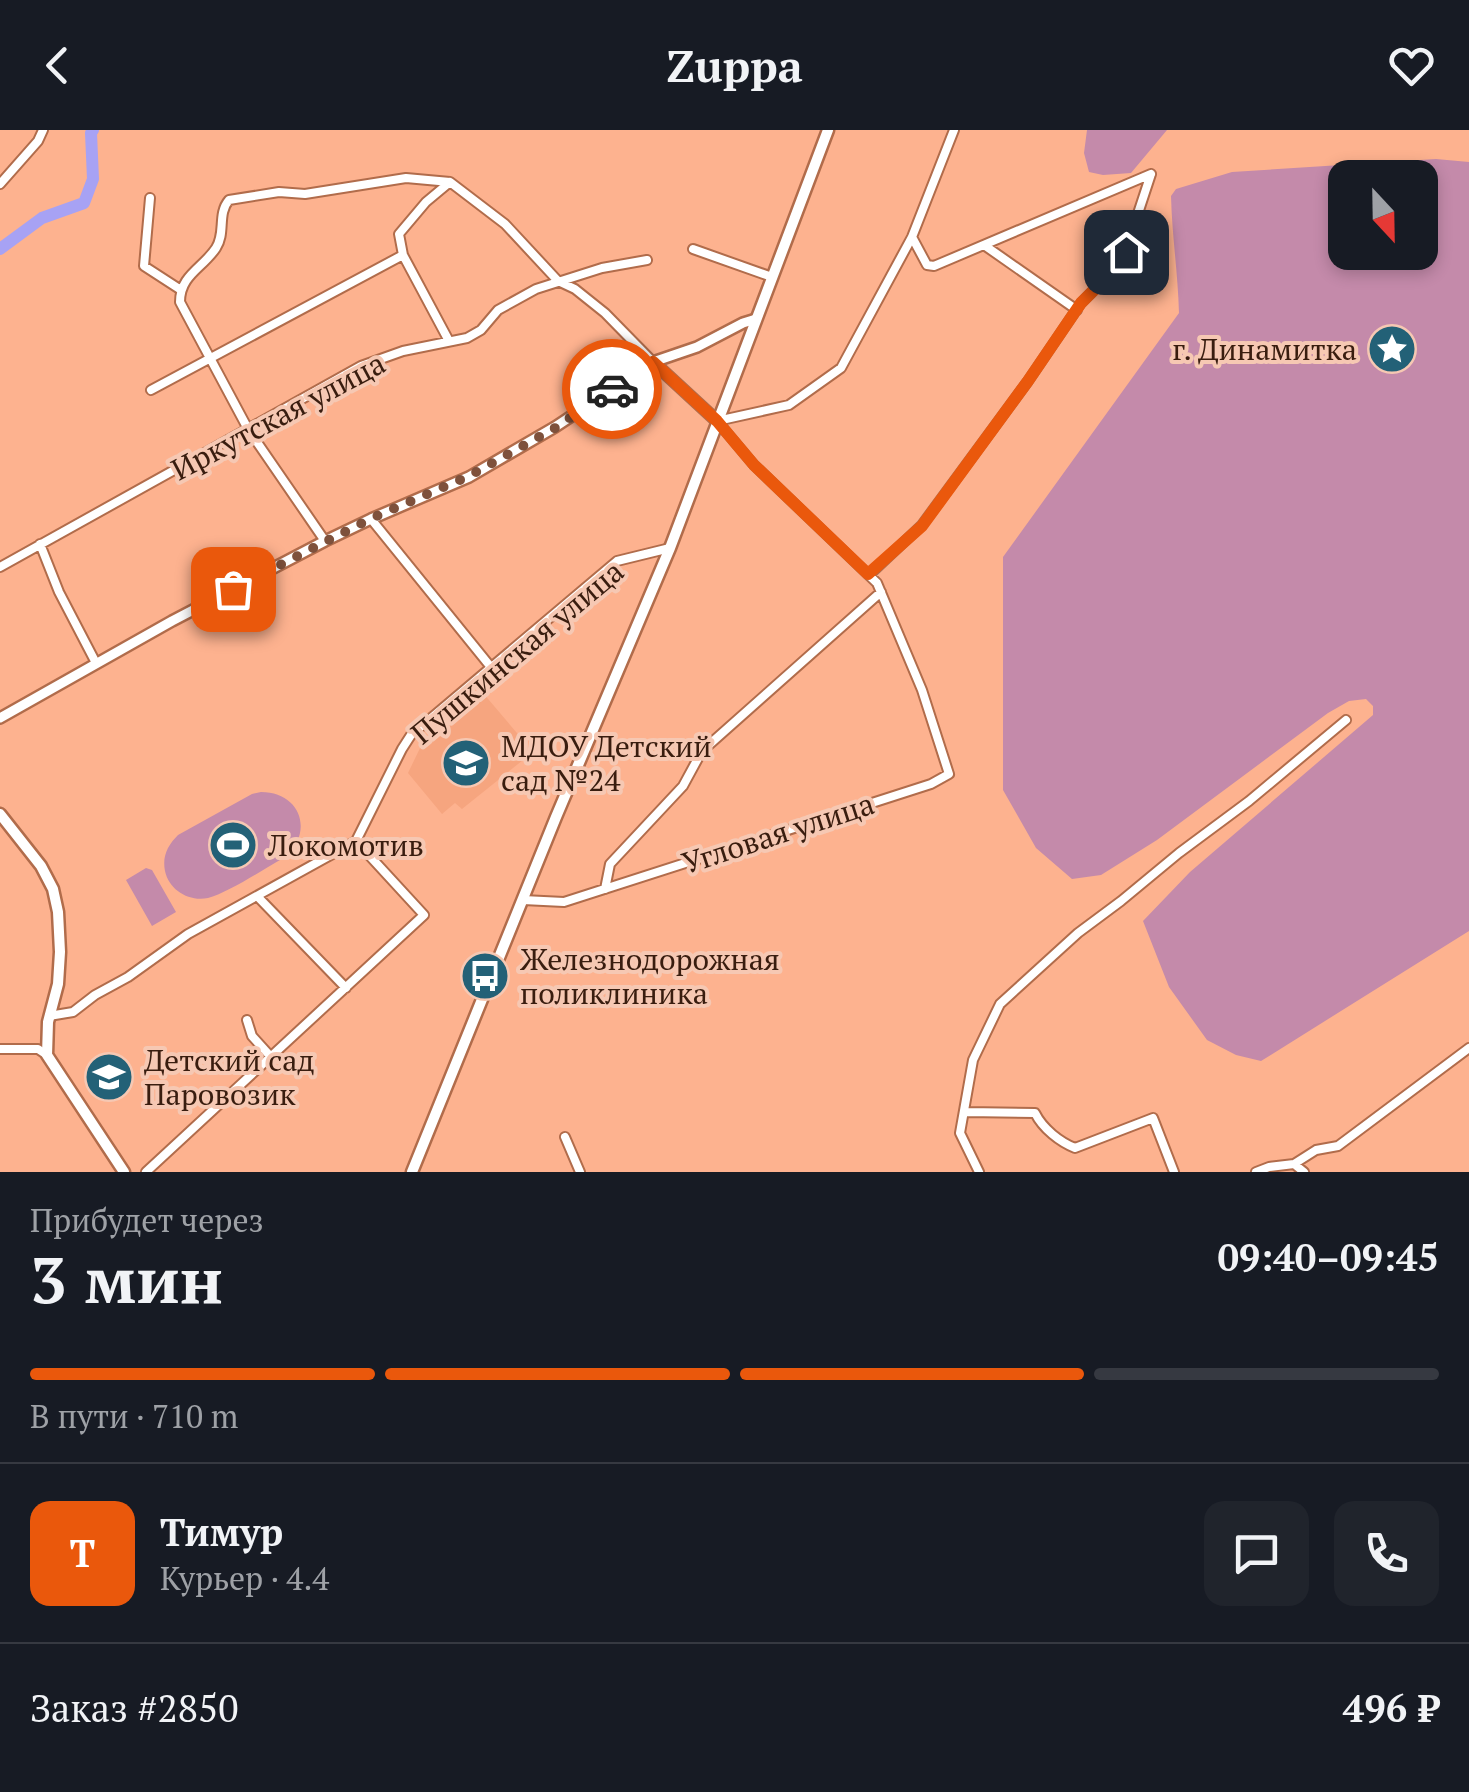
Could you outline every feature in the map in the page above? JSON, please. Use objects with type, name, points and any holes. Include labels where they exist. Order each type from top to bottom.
[{"type":"main road","name":"Пушкинская улица","points":[[412,1172],[670,548],[828,130]]},
{"type":"main road","points":[[0,814],[41,866],[53,888],[58,912],[58,984],[49,1016],[47,1055],[124,1172]]},
{"type":"street","points":[[0,184],[43,130]]},
{"type":"street","points":[[717,421],[790,405],[842,368],[912,236],[954,130]]},
{"type":"street","points":[[868,574],[922,526],[1081,303],[1122,262],[1151,174],[930,267],[912,236]]},
{"type":"street","points":[[325,541],[248,429],[182,307],[180,290],[218,246],[222,210],[236,197],[278,192],[305,194],[406,178],[450,182],[505,224],[558,281],[605,313],[717,421],[754,465],[877,583],[881,592]]},
{"type":"street","points":[[449,341],[403,254],[399,234],[426,202],[450,182]]},
{"type":"street","points":[[150,198],[144,266],[180,290]]},
{"type":"street","points":[[984,245],[1077,310]]},
{"type":"street","points":[[692,249],[772,277]]},
{"type":"street","points":[[151,390],[403,254]]},
{"type":"street","name":"Иркутская улица","points":[[0,567],[361,366],[467,338],[481,330],[498,310],[558,281],[647,260]]},
{"type":"street","points":[[0,718],[325,541],[469,476],[555,428],[653,362],[697,347],[756,319]]},
{"type":"street","points":[[370,519],[490,666]]},
{"type":"street","points":[[40,544],[59,592],[96,663]]},
{"type":"street","name":"Пушкинская улица","points":[[356,842],[411,735],[617,561],[670,548]]},
{"type":"street","name":"Угловая улица","points":[[522,900],[564,902],[605,889],[931,784],[949,774],[922,690],[881,592],[702,752],[683,786],[610,864],[605,889]]},
{"type":"street","points":[[979,1172],[960,1134],[973,1060],[1000,1004],[1078,932],[1249,801],[1346,720]]},
{"type":"street","points":[[49,1016],[73,1012],[188,934],[356,842],[424,915],[146,1172]]},
{"type":"street","points":[[256,896],[346,988]]},
{"type":"street","points":[[247,1020],[252,1036],[270,1058]]},
{"type":"street","points":[[1256,1172],[1294,1164],[1316,1150],[1338,1146],[1469,1048]]},
{"type":"street","points":[[0,1049],[38,1049],[47,1055]]},
{"type":"street","points":[[966,1112],[1035,1113],[1049,1131],[1075,1148],[1153,1118],[1174,1172]]},
{"type":"street","points":[[564,1136],[580,1172]]},
{"type":"street","points":[[1294,1164],[1304,1172]]},
{"type":"shaded area","points":[[1087,130],[1167,130],[1131,173],[1103,175],[1089,172],[1084,153]]},
{"type":"shaded area","points":[[1436,159],[1469,162],[1469,931],[1261,1061],[1236,1055],[1207,1040],[1169,987],[1143,921],[1190,872],[1373,715],[1373,706],[1366,699],[1349,701],[1328,713],[1157,840],[1101,875],[1072,879],[1036,848],[1003,790],[1003,557],[1179,313],[1171,196],[1176,189],[1232,172],[1328,166],[1328,270],[1438,270],[1438,160],[1420,160]]},
{"type":"shaded area","name":"МДОУ Детский сад №24","points":[[483,693],[533,752],[462,809],[455,803],[442,814],[408,773],[422,744]]},
{"type":"shaded area","name":"Локомотив","points":[[261,792],[285,798],[298,814],[300,835],[287,856],[208,898],[194,898],[175,889],[164,866],[174,839]]},
{"type":"shaded area","points":[[146,868],[152,870],[176,912],[152,926],[126,880]]},
{"type":"waterway","points":[[0,249],[42,218],[84,203],[93,179],[93,130]]},
{"type":"way so far","points":[[233,589],[370,519],[469,476],[555,428],[612,389]]},
{"type":"place","name":"г. Динамитка","points":[[1392,349]]},
{"type":"place","name":"МДОУ Детский сад №24","points":[[466,763]]},
{"type":"place","name":"Локомотив","points":[[233,845]]},
{"type":"place","name":"Железнодорожная поликлиника","points":[[485,976]]},
{"type":"place","name":"Детский сад Паровозик","points":[[109,1077]]},
{"type":"route","points":[[612,389],[653,362],[868,574],[922,526],[1081,303],[1122,262],[1126,252]]}]
